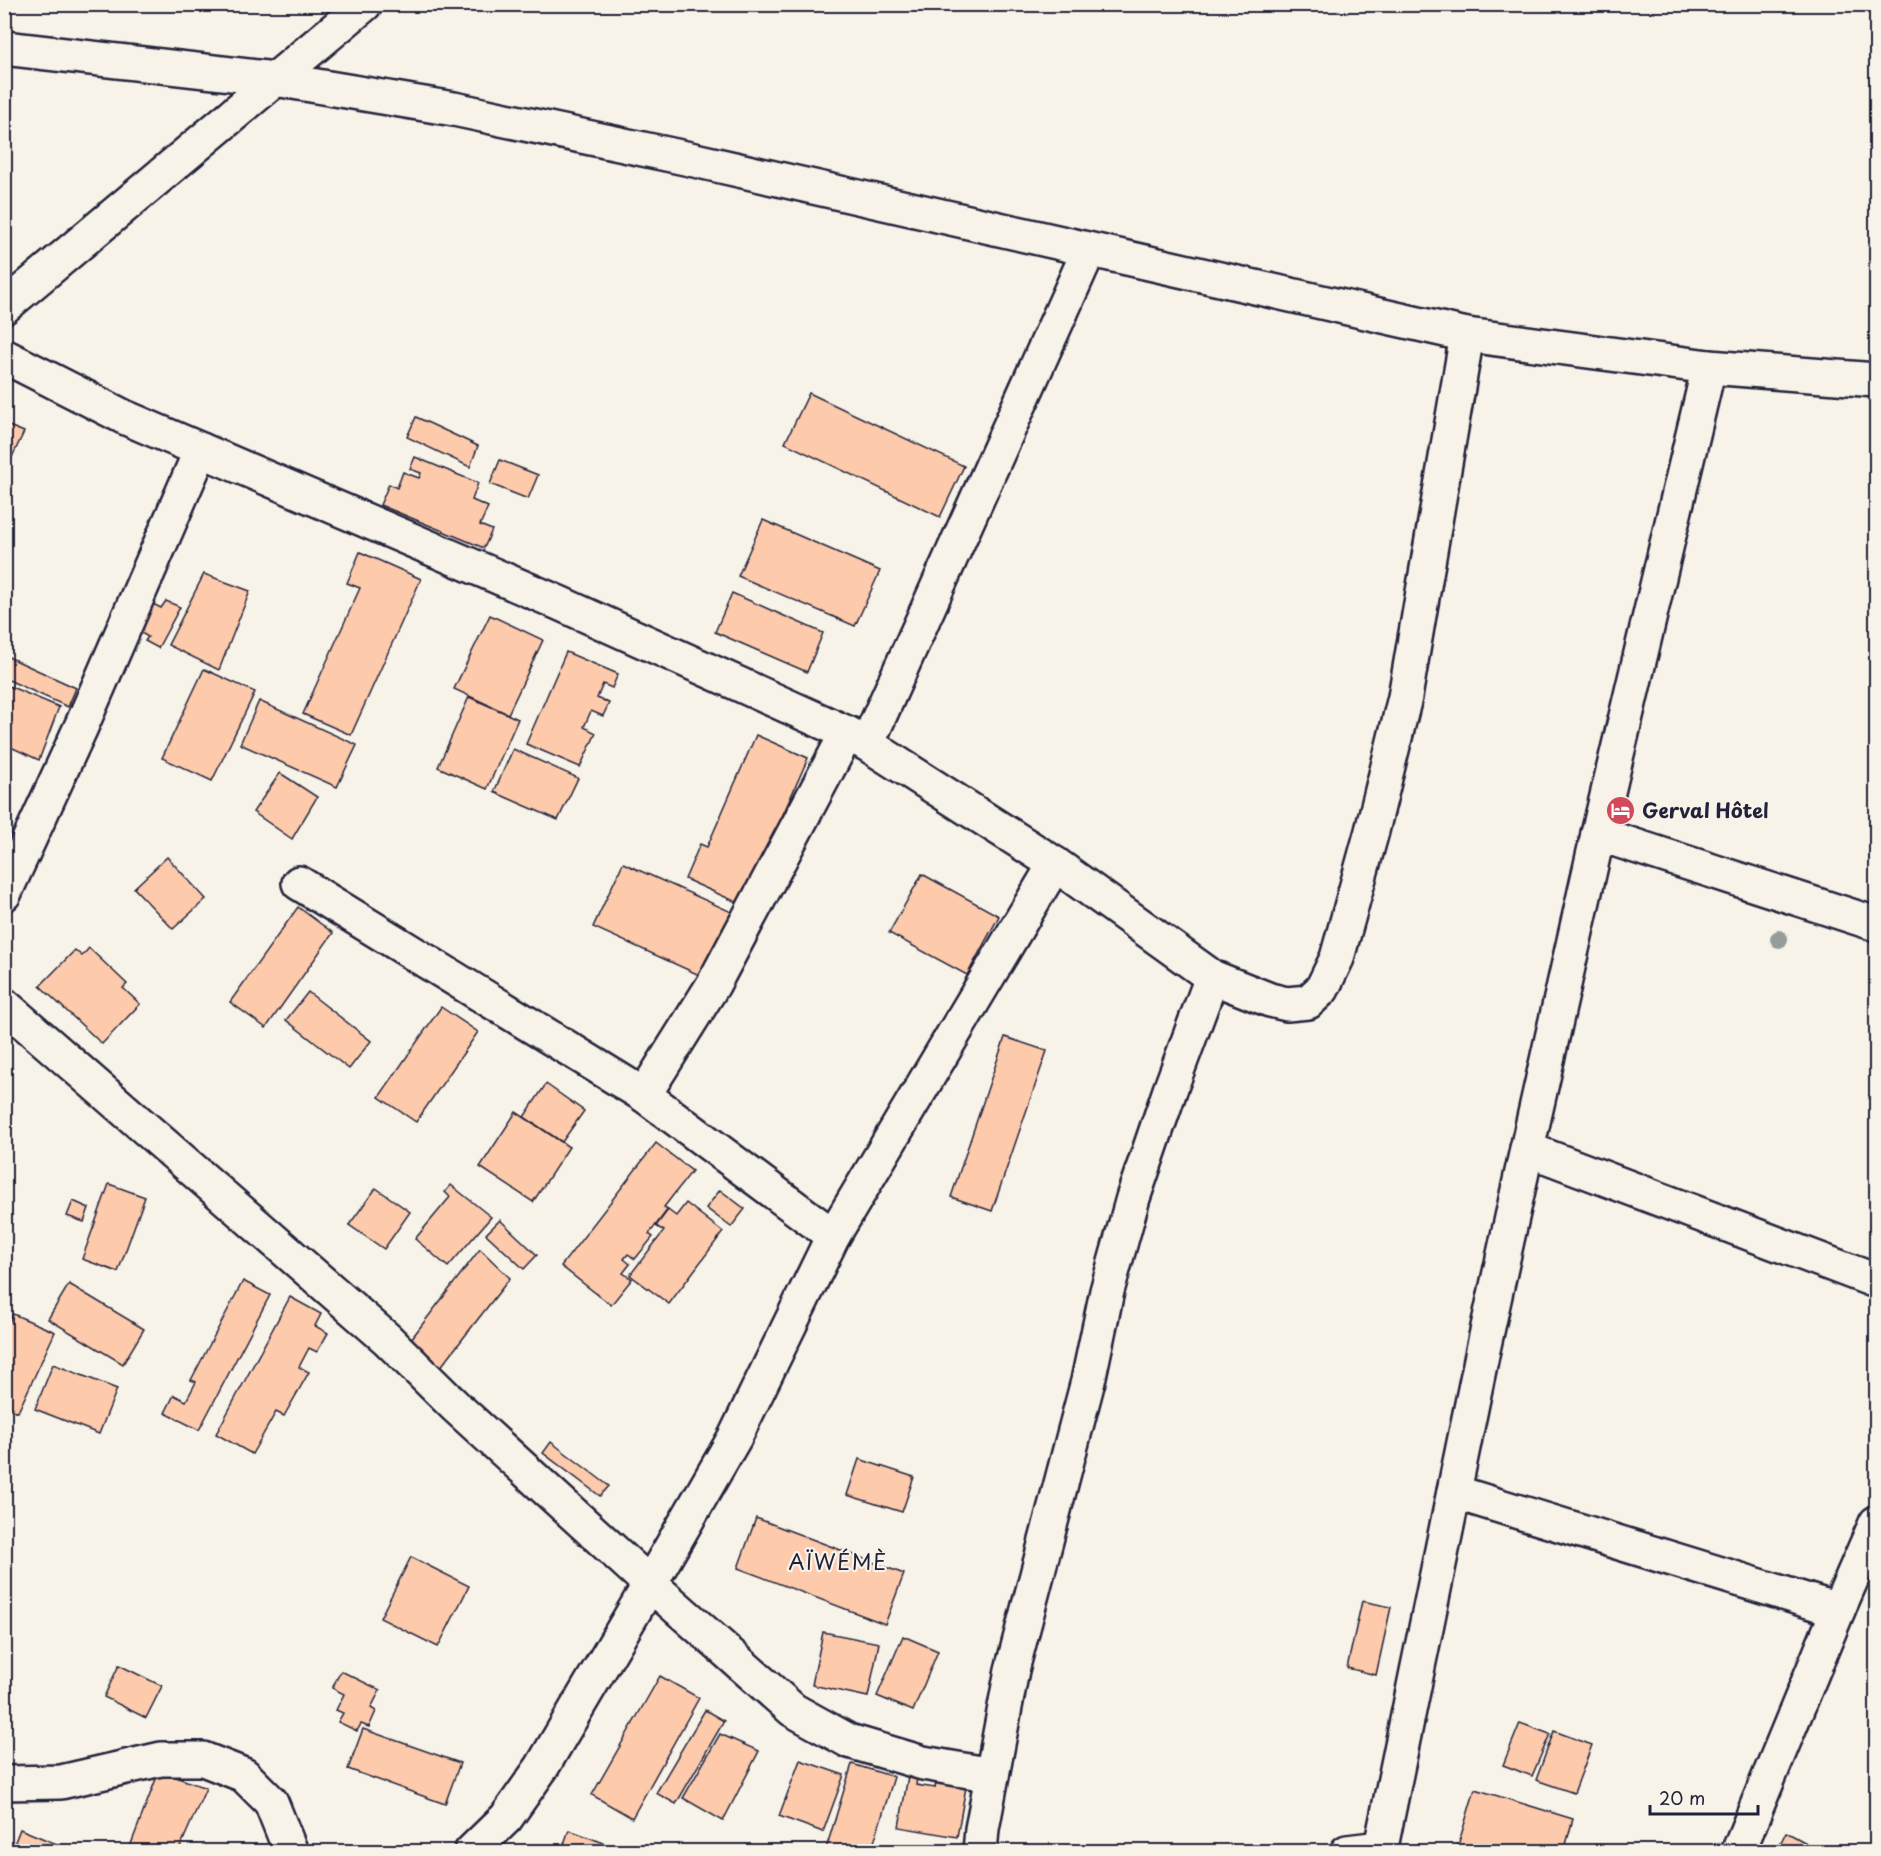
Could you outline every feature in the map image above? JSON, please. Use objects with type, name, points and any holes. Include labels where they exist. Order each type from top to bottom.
[{"type":"street","points":[[326,36],[331,4]]},
{"type":"street","points":[[4,307],[365,4]]},
{"type":"street","points":[[4,48],[275,79],[476,114],[690,159],[1467,335],[1709,367],[1876,380]]},
{"type":"street","points":[[644,1095],[713,985],[857,738],[1089,250]]},
{"type":"street","points":[[4,356],[124,417],[559,603],[857,738],[1055,864],[1212,976],[1270,1000],[1287,1004],[1308,1002],[1322,989],[1337,958],[1372,831],[1405,697],[1467,335]]},
{"type":"street","points":[[1347,1851],[1380,1850],[1527,1149],[1598,834],[1709,367]]},
{"type":"street","points":[[4,894],[81,727],[201,450]]},
{"type":"street","points":[[1598,834],[1876,924]]},
{"type":"street","points":[[471,1851],[506,1818],[542,1767],[735,1437],[833,1236],[1055,864]]},
{"type":"street","points":[[299,883],[644,1095],[833,1236]]},
{"type":"street","points":[[980,1851],[982,1829],[1012,1670],[1088,1381],[1110,1281],[1133,1198],[1212,976]]},
{"type":"street","points":[[4,1005],[387,1339],[455,1406],[650,1584],[793,1710],[849,1742],[924,1763],[992,1775]]},
{"type":"street","points":[[1527,1149],[1876,1281]]},
{"type":"street","points":[[1454,1492],[1838,1610]]},
{"type":"street","points":[[1738,1851],[1876,1523]]},
{"type":"street","points":[[4,1784],[61,1782],[161,1759],[203,1759],[244,1775],[271,1802],[291,1851]]},
{"type":"building","points":[[809,393],[964,466],[940,517],[785,443]]},
{"type":"building","points":[[416,417],[478,446],[470,467],[407,437]]},
{"type":"building","points":[[4,424],[24,432],[4,474]]},
{"type":"building","points":[[415,457],[478,483],[472,500],[488,507],[480,525],[492,530],[484,548],[380,505],[389,484],[397,488],[403,472],[419,478],[421,473],[410,469]]},
{"type":"building","points":[[500,460],[538,475],[528,499],[490,484]]},
{"type":"building","points":[[763,520],[880,571],[855,626],[738,576]]},
{"type":"building","points":[[360,552],[421,579],[351,735],[303,714],[360,588],[347,583]]},
{"type":"building","points":[[204,574],[250,591],[219,670],[168,645]]},
{"type":"building","points":[[732,593],[823,633],[807,672],[715,632]]},
{"type":"building","points":[[166,601],[180,607],[158,648],[145,641],[148,637],[138,631],[153,604],[161,608]]},
{"type":"building","points":[[490,615],[543,640],[508,714],[454,689]]},
{"type":"building","points":[[566,652],[618,674],[612,688],[603,684],[597,698],[609,703],[603,716],[591,711],[584,727],[596,733],[580,767],[526,744]]},
{"type":"building","points":[[4,655],[76,688],[68,707],[4,678]]},
{"type":"building","points":[[204,669],[255,692],[212,781],[162,758]]},
{"type":"building","points":[[4,684],[59,707],[39,760],[4,744]]},
{"type":"building","points":[[469,697],[518,719],[487,789],[438,767]]},
{"type":"building","points":[[259,701],[357,745],[337,787],[240,744]]},
{"type":"building","points":[[756,735],[808,758],[743,905],[685,879],[700,844],[707,847]]},
{"type":"building","points":[[513,749],[578,778],[558,820],[494,792]]},
{"type":"building","points":[[280,773],[317,797],[292,839],[253,812]]},
{"type":"building","points":[[167,857],[206,899],[173,929],[134,888]]},
{"type":"building","points":[[623,863],[736,914],[706,978],[593,927]]},
{"type":"building","points":[[922,874],[999,916],[967,975],[889,933]]},
{"type":"building","points":[[298,907],[333,933],[266,1028],[230,1002]]},
{"type":"building","points":[[89,948],[127,984],[123,988],[140,1004],[102,1044],[40,986],[75,950],[82,956]]},
{"type":"building","points":[[308,992],[371,1041],[349,1069],[286,1020]]},
{"type":"building","points":[[441,1007],[478,1032],[416,1122],[379,1097]]},
{"type":"building","points":[[1005,1037],[1047,1051],[992,1211],[951,1197]]},
{"type":"building","points":[[546,1084],[584,1111],[562,1142],[524,1117]]},
{"type":"building","points":[[516,1112],[569,1147],[533,1202],[480,1167]]},
{"type":"building","points":[[656,1143],[692,1171],[664,1207],[668,1209],[649,1234],[653,1237],[635,1259],[628,1254],[624,1259],[630,1264],[623,1273],[632,1279],[611,1305],[561,1266]]},
{"type":"building","points":[[109,1184],[145,1197],[118,1272],[82,1259]]},
{"type":"building","points":[[451,1185],[491,1217],[448,1267],[415,1239],[450,1197],[445,1192]]},
{"type":"building","points":[[376,1188],[410,1212],[384,1249],[349,1225]]},
{"type":"building","points":[[720,1190],[745,1209],[731,1227],[706,1208]]},
{"type":"building","points":[[73,1201],[89,1208],[84,1222],[67,1216]]},
{"type":"building","points":[[686,1203],[723,1232],[669,1304],[630,1275],[664,1231],[656,1226],[668,1210],[676,1216]]},
{"type":"building","points":[[500,1220],[537,1255],[524,1269],[486,1234]]},
{"type":"building","points":[[480,1249],[510,1278],[436,1373],[408,1343]]},
{"type":"building","points":[[243,1281],[270,1295],[199,1430],[165,1413],[174,1395],[186,1401],[196,1382],[191,1380]]},
{"type":"building","points":[[69,1284],[144,1329],[123,1364],[48,1319]]},
{"type":"building","points":[[290,1297],[321,1314],[315,1326],[328,1333],[317,1352],[309,1348],[299,1367],[309,1372],[284,1416],[276,1412],[252,1454],[216,1434]]},
{"type":"building","points":[[13,1314],[55,1332],[18,1412],[4,1406],[4,1332]]},
{"type":"building","points":[[53,1364],[117,1389],[99,1434],[35,1409]]},
{"type":"building","points":[[551,1442],[609,1486],[600,1496],[543,1453]]},
{"type":"building","points":[[859,1459],[914,1477],[902,1512],[847,1495]]},
{"type":"building","points":[[756,1518],[904,1574],[885,1624],[738,1568]]},
{"type":"building","points":[[411,1557],[469,1586],[438,1647],[380,1618]]},
{"type":"building","points":[[1362,1601],[1391,1607],[1376,1675],[1347,1668]]},
{"type":"building","points":[[823,1632],[879,1643],[868,1697],[812,1685]]},
{"type":"building","points":[[903,1636],[938,1651],[913,1711],[877,1696]]},
{"type":"building","points":[[119,1665],[162,1686],[146,1718],[104,1697]]},
{"type":"building","points":[[341,1671],[380,1690],[371,1708],[376,1711],[369,1727],[361,1724],[357,1731],[338,1722],[343,1713],[336,1710],[344,1694],[332,1688]]},
{"type":"building","points":[[660,1676],[699,1698],[632,1818],[592,1795]]},
{"type":"building","points":[[705,1710],[724,1721],[676,1804],[656,1793]]},
{"type":"building","points":[[1520,1723],[1550,1734],[1532,1776],[1503,1765]]},
{"type":"building","points":[[363,1729],[460,1763],[445,1804],[348,1769]]},
{"type":"building","points":[[1554,1731],[1592,1745],[1574,1793],[1536,1780]]},
{"type":"building","points":[[720,1734],[759,1751],[723,1821],[683,1798]]},
{"type":"building","points":[[800,1760],[844,1775],[823,1832],[779,1816]]},
{"type":"building","points":[[852,1764],[894,1777],[871,1852],[825,1852]]},
{"type":"building","points":[[159,1771],[206,1788],[178,1852],[128,1852]]},
{"type":"building","points":[[908,1776],[917,1778],[916,1785],[935,1788],[936,1781],[966,1787],[957,1837],[899,1827]]},
{"type":"building","points":[[1475,1789],[1573,1819],[1564,1852],[1456,1852]]},
{"type":"building","points":[[20,1829],[76,1852],[11,1852]]},
{"type":"building","points":[[569,1830],[612,1846],[610,1852],[561,1852]]},
{"type":"building","points":[[1786,1832],[1823,1852],[1776,1852]]},
{"type":"place","name":"Gerval Hôtel","points":[[1621,810]]},
{"type":"district","name":"AÏWÉMÈ","points":[[838,1561]]}]
